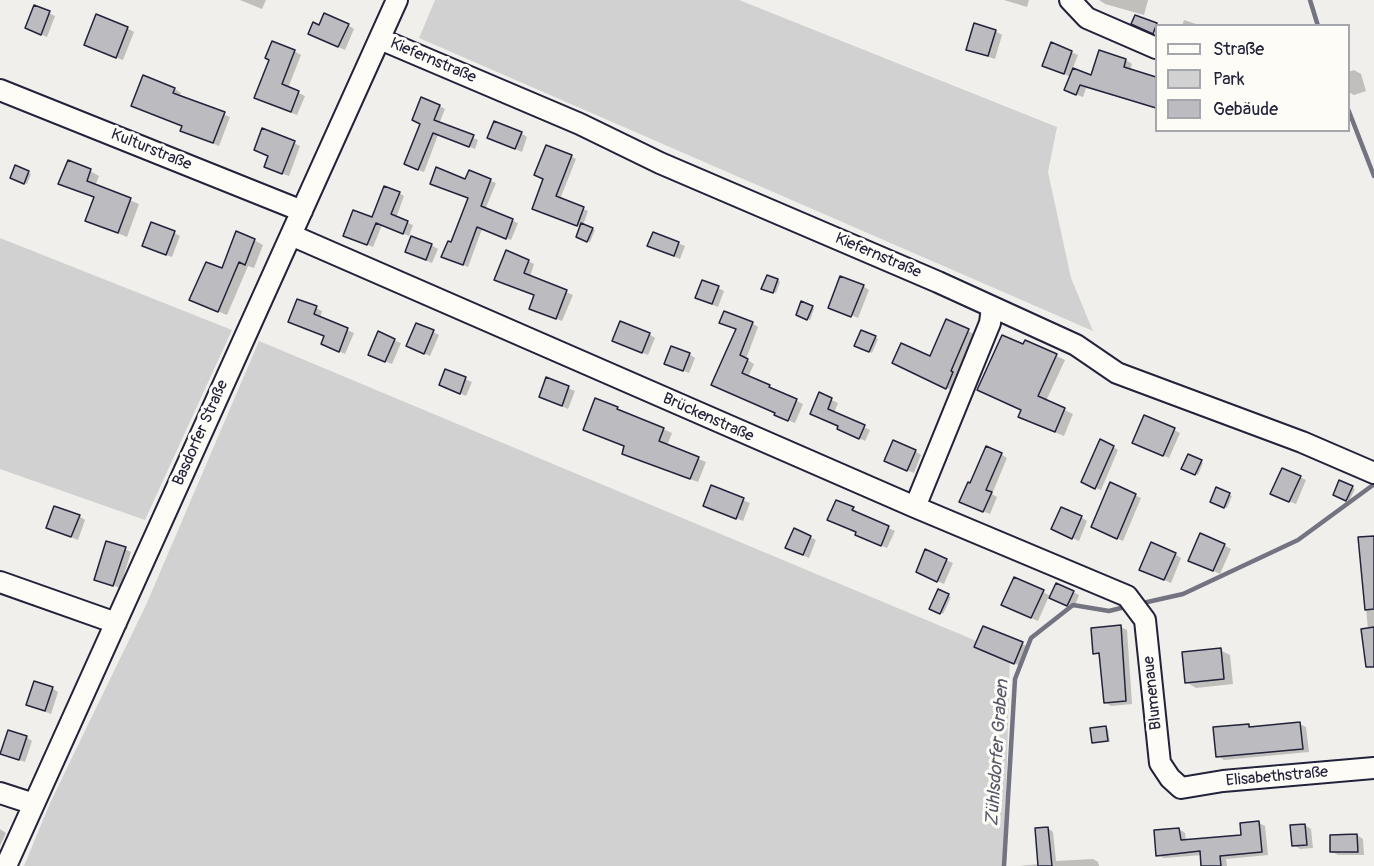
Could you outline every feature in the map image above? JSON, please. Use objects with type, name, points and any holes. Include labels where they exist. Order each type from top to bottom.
[{"type":"street","name":"Basdorfer Straße","points":[[6,866],[397,0]]},
{"type":"street","points":[[1070,0],[1087,18],[1155,48]]},
{"type":"street","name":"Kiefernstraße","points":[[380,39],[580,124],[660,163],[1076,345],[1117,373],[1302,442],[1374,473]]},
{"type":"street","name":"Kulturstraße","points":[[0,90],[302,211]]},
{"type":"street","name":"Brückenstraße","points":[[291,236],[915,507],[1127,596]]},
{"type":"street","points":[[915,507],[990,323],[992,307]]},
{"type":"street","points":[[0,582],[116,623]]},
{"type":"street","name":"Blumenaue","points":[[1127,596],[1145,620],[1160,764],[1181,788]]},
{"type":"street","name":"Elisabethstraße","points":[[1181,788],[1223,781],[1374,768]]},
{"type":"street","points":[[0,793],[34,804]]},
{"type":"green space","points":[[435,0],[739,0],[1057,127],[1048,172],[1071,278],[1093,331],[419,38]]},
{"type":"green space","points":[[0,238],[232,330],[145,520],[0,469]]},
{"type":"green space","points":[[259,341],[1010,655],[1004,866],[24,866],[50,803],[146,605]]},
{"type":"building","points":[[34,5],[50,11],[41,35],[25,28]]},
{"type":"building","points":[[324,13],[349,24],[338,47],[308,34],[313,22],[319,25]]},
{"type":"building","points":[[96,14],[128,27],[116,58],[84,45]]},
{"type":"building","points":[[1135,15],[1157,23],[1153,34],[1131,24]]},
{"type":"building","points":[[974,23],[996,30],[988,56],[966,50]]},
{"type":"building","points":[[272,41],[295,50],[282,84],[299,91],[291,112],[254,98],[269,60],[265,58]]},
{"type":"building","points":[[1051,42],[1072,51],[1064,74],[1042,66]]},
{"type":"building","points":[[1099,50],[1126,59],[1124,67],[1155,77],[1155,108],[1080,85],[1076,95],[1064,90],[1073,68],[1091,75]]},
{"type":"building","points":[[143,75],[175,88],[173,93],[225,112],[213,143],[180,131],[182,126],[131,106]]},
{"type":"building","points":[[421,97],[440,105],[434,120],[474,135],[469,147],[433,133],[418,170],[404,164],[420,124],[412,120]]},
{"type":"building","points":[[494,121],[522,132],[515,149],[487,138]]},
{"type":"building","points":[[262,128],[295,141],[282,174],[264,167],[268,156],[254,150]]},
{"type":"building","points":[[546,145],[572,155],[556,196],[584,207],[577,226],[532,209],[543,179],[534,175]]},
{"type":"building","points":[[68,160],[91,169],[87,181],[131,198],[118,233],[85,221],[94,197],[58,184]]},
{"type":"building","points":[[15,165],[29,171],[24,184],[10,178]]},
{"type":"building","points":[[436,167],[465,179],[469,170],[491,179],[481,206],[513,219],[506,239],[477,227],[463,265],[441,257],[448,241],[451,242],[468,198],[430,184]]},
{"type":"building","points":[[384,186],[400,192],[391,214],[408,221],[403,234],[376,223],[367,245],[343,236],[353,210],[372,217]]},
{"type":"building","points":[[151,222],[175,231],[166,255],[142,246]]},
{"type":"building","points":[[581,223],[593,228],[587,242],[576,237]]},
{"type":"building","points":[[236,231],[255,239],[245,265],[239,262],[218,312],[189,300],[206,262],[222,268]]},
{"type":"building","points":[[653,232],[679,242],[674,256],[647,246]]},
{"type":"building","points":[[411,236],[432,244],[426,260],[405,252]]},
{"type":"building","points":[[506,250],[529,260],[524,273],[567,290],[556,319],[529,309],[534,295],[494,280]]},
{"type":"building","points":[[767,275],[778,279],[773,293],[761,289]]},
{"type":"building","points":[[840,276],[864,285],[851,317],[828,308]]},
{"type":"building","points":[[702,280],[719,286],[712,304],[695,298]]},
{"type":"building","points":[[297,299],[317,306],[314,314],[348,328],[339,352],[321,344],[324,336],[288,322]]},
{"type":"building","points":[[801,301],[813,306],[807,320],[796,315]]},
{"type":"building","points":[[724,311],[753,322],[740,355],[748,359],[742,373],[797,399],[788,421],[711,385],[736,329],[719,323]]},
{"type":"building","points":[[946,319],[969,329],[946,389],[892,363],[901,343],[930,356]]},
{"type":"building","points":[[620,321],[650,333],[642,353],[612,341]]},
{"type":"building","points":[[416,323],[434,330],[424,354],[406,346]]},
{"type":"building","points":[[861,330],[876,336],[869,352],[854,346]]},
{"type":"building","points":[[378,331],[395,339],[385,362],[368,355]]},
{"type":"building","points":[[1002,335],[1023,344],[1025,340],[1057,354],[1038,396],[1065,408],[1055,432],[1018,417],[1021,410],[977,390]]},
{"type":"building","points":[[671,346],[690,353],[683,371],[664,364]]},
{"type":"building","points":[[445,369],[466,377],[460,394],[439,385]]},
{"type":"building","points":[[546,377],[569,386],[562,406],[539,397]]},
{"type":"building","points":[[819,392],[832,398],[828,409],[865,425],[859,439],[837,429],[838,426],[810,414]]},
{"type":"building","points":[[595,398],[664,428],[659,441],[699,457],[690,479],[622,454],[624,446],[583,430]]},
{"type":"building","points":[[1144,415],[1175,428],[1163,456],[1132,443]]},
{"type":"building","points":[[1100,439],[1114,446],[1095,489],[1081,482]]},
{"type":"building","points":[[893,440],[916,450],[907,471],[884,461]]},
{"type":"building","points":[[986,446],[1002,453],[986,490],[992,492],[983,512],[959,502]]},
{"type":"building","points":[[1188,454],[1202,460],[1195,475],[1181,469]]},
{"type":"building","points":[[1282,468],[1301,476],[1289,502],[1270,494]]},
{"type":"building","points":[[1339,480],[1353,486],[1346,501],[1333,495]]},
{"type":"building","points":[[1110,482],[1136,494],[1117,539],[1091,527]]},
{"type":"building","points":[[711,485],[744,498],[736,519],[703,506]]},
{"type":"building","points":[[1216,487],[1230,493],[1224,508],[1210,502]]},
{"type":"building","points":[[836,500],[854,507],[852,510],[889,526],[881,546],[827,520]]},
{"type":"building","points":[[54,506],[80,515],[71,537],[46,528]]},
{"type":"building","points":[[1061,507],[1082,516],[1072,539],[1051,529]]},
{"type":"building","points":[[794,528],[811,536],[803,555],[785,548]]},
{"type":"building","points":[[1200,533],[1225,544],[1213,571],[1188,561]]},
{"type":"building","points":[[1374,536],[1374,609],[1365,610],[1358,537]]},
{"type":"building","points":[[106,541],[126,547],[113,586],[94,580]]},
{"type":"building","points":[[1151,542],[1176,553],[1164,580],[1139,570]]},
{"type":"building","points":[[925,549],[947,559],[937,582],[916,572]]},
{"type":"building","points":[[1014,577],[1044,590],[1031,618],[1001,605]]},
{"type":"building","points":[[1056,583],[1074,591],[1067,606],[1049,598]]},
{"type":"building","points":[[938,589],[949,594],[940,614],[929,609]]},
{"type":"building","points":[[1121,625],[1126,701],[1104,703],[1099,653],[1093,654],[1091,628]]},
{"type":"building","points":[[983,626],[1023,642],[1014,664],[974,647]]},
{"type":"building","points":[[1374,627],[1374,667],[1366,667],[1361,629]]},
{"type":"building","points":[[1221,648],[1224,679],[1185,683],[1182,652]]},
{"type":"building","points":[[34,681],[53,687],[45,711],[26,705]]},
{"type":"building","points":[[1300,722],[1303,749],[1216,757],[1213,727],[1249,724],[1249,727]]},
{"type":"building","points":[[1106,726],[1108,741],[1092,743],[1090,728]]},
{"type":"building","points":[[8,730],[27,736],[19,760],[0,754]]},
{"type":"building","points":[[1259,821],[1262,852],[1220,856],[1221,866],[1201,866],[1200,851],[1156,856],[1154,830],[1179,828],[1181,840],[1241,835],[1240,823]]},
{"type":"building","points":[[1305,824],[1307,845],[1292,846],[1290,825]]},
{"type":"building","points":[[1048,827],[1052,866],[1038,866],[1035,828]]},
{"type":"building","points":[[1357,834],[1358,852],[1330,852],[1330,835]]},
{"type":"waterway","name":"Zühlsdorfer Graben","points":[[1310,0],[1317,24]]},
{"type":"waterway","name":"Zühlsdorfer Graben","points":[[1350,114],[1374,176]]},
{"type":"waterway","name":"Zühlsdorfer Graben","points":[[1143,603],[1183,594],[1298,540],[1373,485]]},
{"type":"waterway","name":"Zühlsdorfer Graben","points":[[1004,866],[1015,679],[1031,638],[1073,605],[1109,611],[1121,608]]}]
